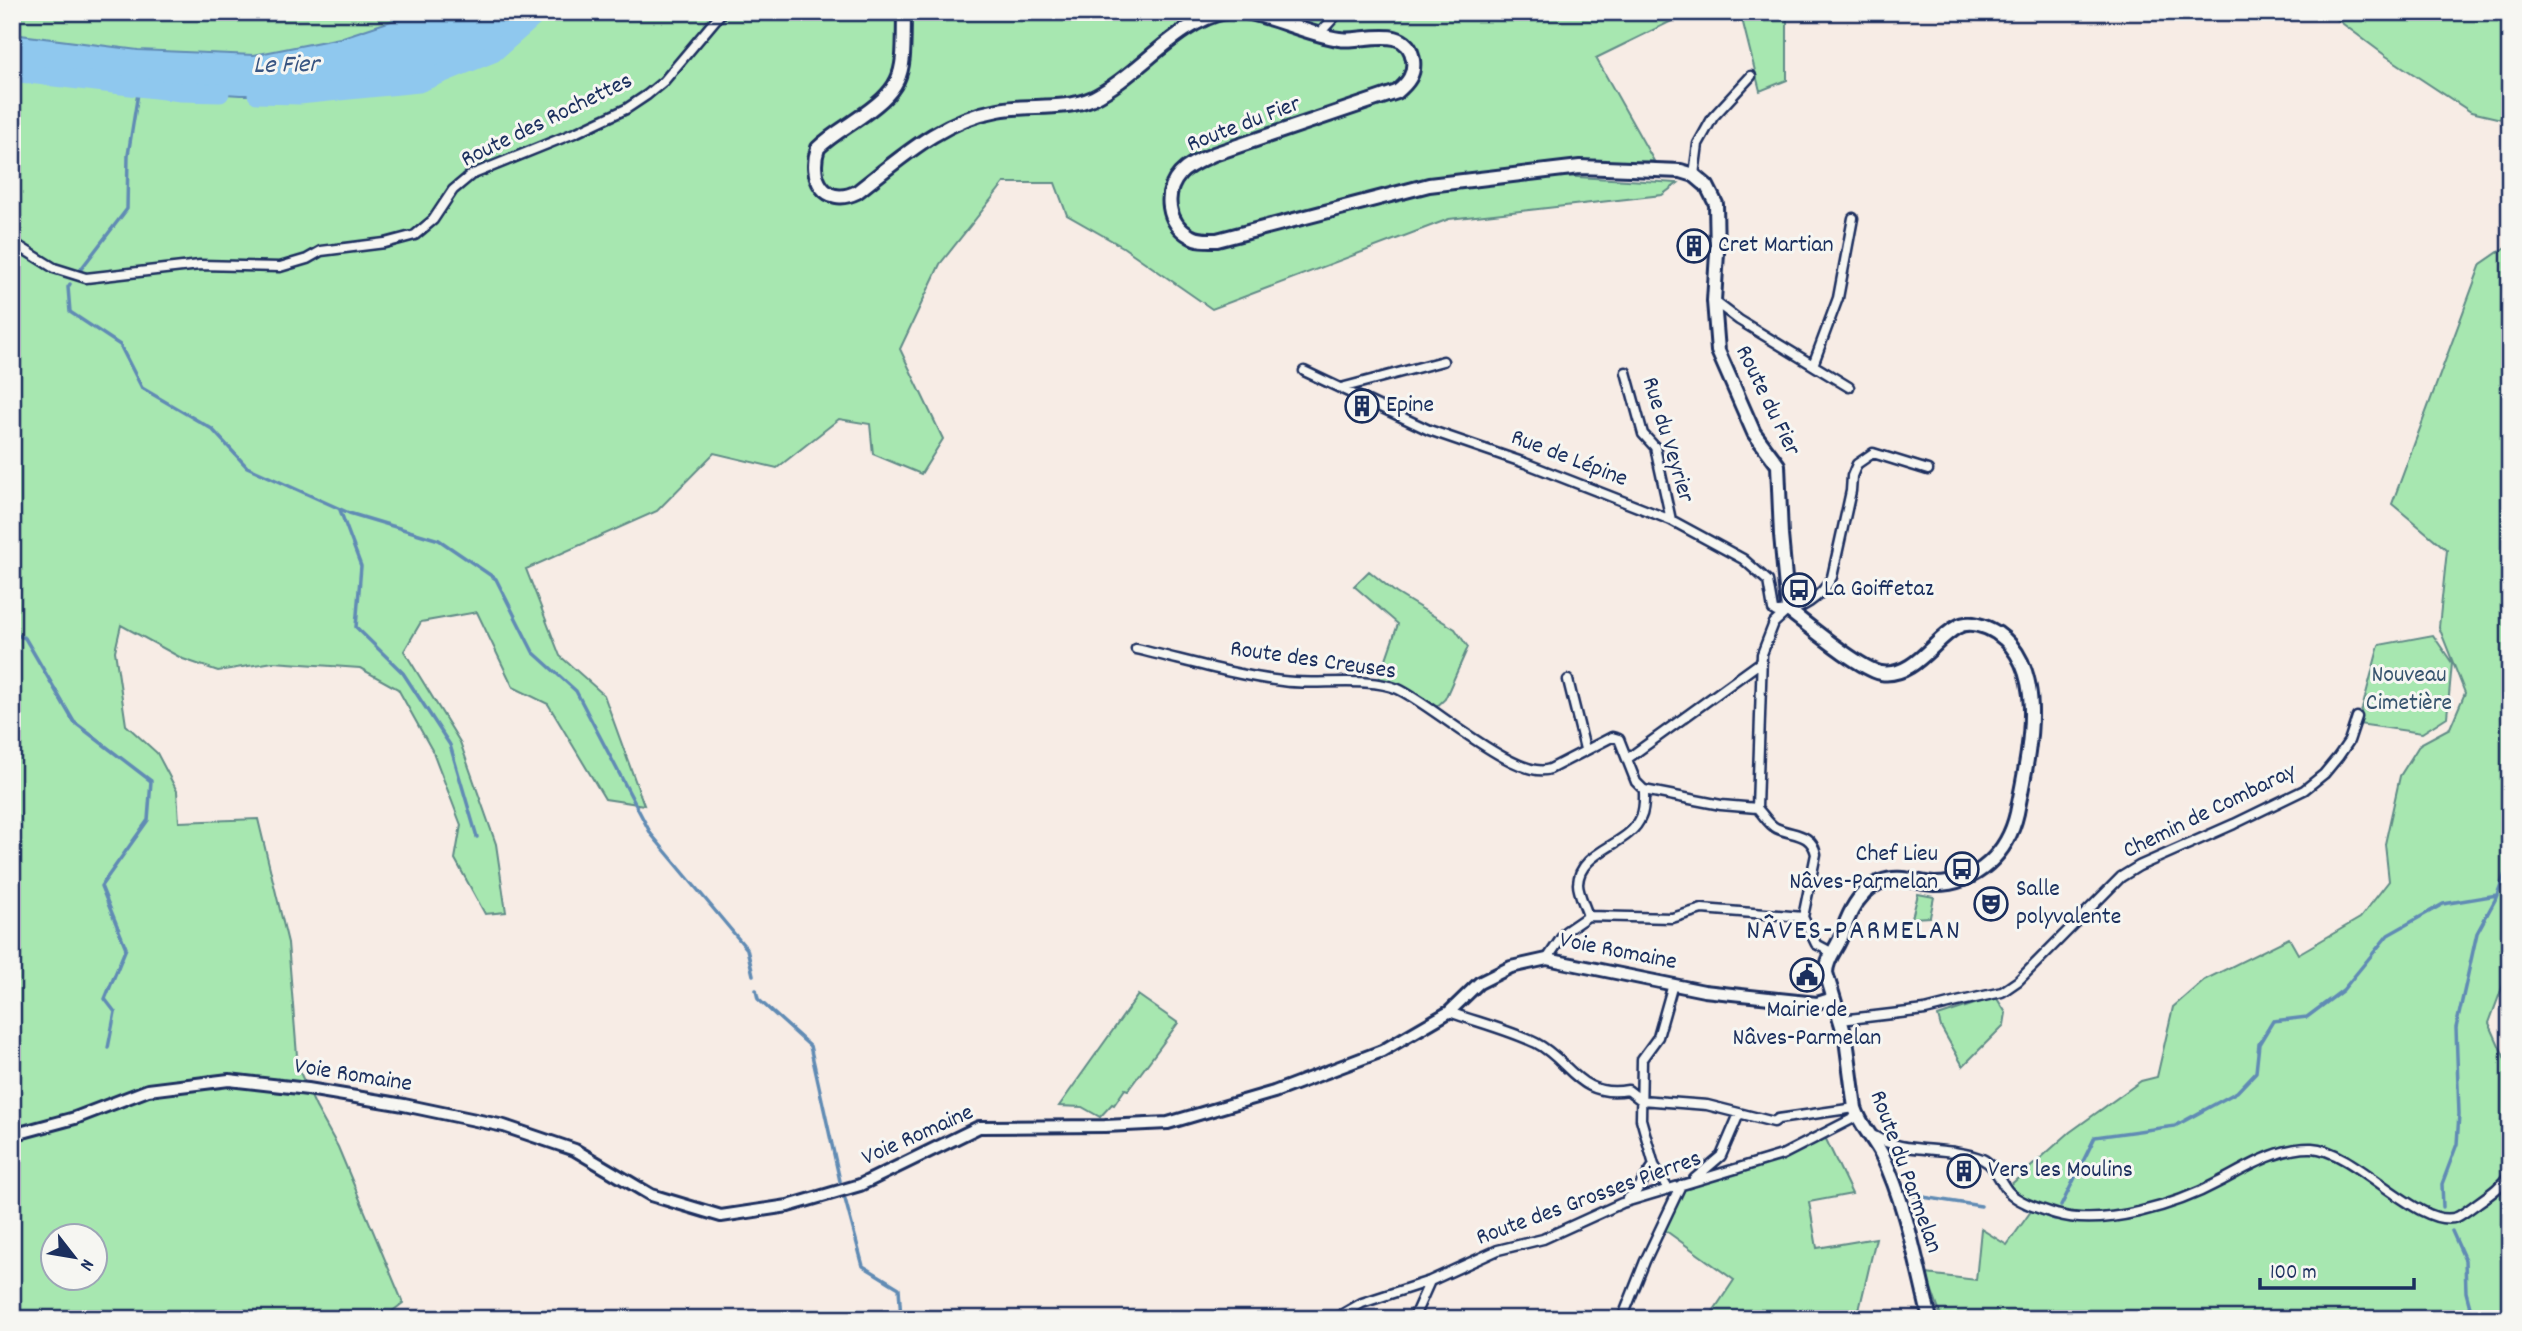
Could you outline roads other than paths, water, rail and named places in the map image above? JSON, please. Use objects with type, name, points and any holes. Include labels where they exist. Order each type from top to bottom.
[{"type":"main road","points":[[904,12],[903,62],[891,93],[818,148],[814,170],[819,185],[828,193],[848,197],[930,135],[976,115],[998,109],[1067,105],[1095,97],[1123,79],[1189,27],[1220,13]]},
{"type":"main road","name":"Route du Fier","points":[[1245,12],[1341,40],[1379,36],[1400,40],[1412,53],[1412,76],[1397,92],[1193,163],[1175,180],[1168,204],[1171,216],[1189,236],[1217,240],[1429,185],[1580,167],[1681,171],[1694,175],[1707,186],[1716,204],[1718,217],[1714,301],[1718,351],[1754,433],[1778,466],[1780,535],[1788,610]]},
{"type":"main road","points":[[1788,610],[1851,657],[1882,673],[1900,670],[1918,662],[1946,634],[1960,625],[1976,624],[1992,629],[2018,654],[2026,670],[2029,695],[2031,722],[2017,813],[2014,826],[2000,852],[1980,870],[1958,881],[1924,884],[1890,878],[1869,888],[1849,912],[1839,944],[1826,965],[1833,998]]},
{"type":"main road","name":"Route du Parmelan","points":[[1833,998],[1841,1020],[1856,1112],[1882,1156],[1907,1226],[1930,1319]]},
{"type":"street","name":"Route des Rochettes","points":[[12,242],[54,268],[86,278],[200,265],[280,267],[307,259],[321,251],[385,243],[415,235],[433,220],[453,190],[471,175],[577,132],[626,109],[647,95],[664,81],[722,12]]},
{"type":"street","points":[[1319,34],[1339,12]]},
{"type":"street","points":[[1694,175],[1698,144],[1713,117],[1751,76]]},
{"type":"street","points":[[1813,365],[1838,298],[1853,218]]},
{"type":"street","points":[[1714,301],[1739,320],[1849,387]]},
{"type":"street","points":[[1341,388],[1443,361]]},
{"type":"street","name":"Rue de Lépine","points":[[1304,371],[1429,430],[1525,463],[1671,520],[1743,559],[1768,581],[1773,610],[1781,613],[1788,610]]},
{"type":"street","name":"Rue du Veyrier","points":[[1626,372],[1643,434],[1655,447],[1671,520]]},
{"type":"street","points":[[1833,953],[1816,944],[1803,918],[1816,854],[1814,847],[1805,836],[1774,828],[1757,808],[1761,662],[1774,623],[1788,610],[1816,598],[1825,590],[1832,577],[1852,476],[1857,464],[1873,453],[1928,470]]},
{"type":"street","name":"Route des Creuses","points":[[1136,649],[1282,682],[1337,682],[1397,688],[1493,752],[1539,772],[1612,737],[1619,739],[1639,786],[1644,790]]},
{"type":"street","points":[[1628,759],[1761,662]]},
{"type":"street","points":[[1568,680],[1585,749]]},
{"type":"street","name":"Chemin de Combaray","points":[[1841,1020],[1925,1010],[2001,992],[2018,981],[2121,877],[2139,866],[2280,802],[2314,782],[2324,774],[2349,741],[2357,717]]},
{"type":"street","points":[[1588,916],[1578,885],[1582,871],[1593,857],[1633,830],[1643,814],[1644,790],[1721,805],[1757,808]]},
{"type":"street","points":[[1547,958],[1566,931],[1588,916],[1672,918],[1702,909],[1803,918]]},
{"type":"street","name":"Voie Romaine","points":[[12,1135],[75,1118],[148,1090],[229,1080],[363,1098],[504,1126],[575,1150],[651,1195],[721,1216],[788,1206],[860,1185],[979,1127],[1168,1123],[1274,1092],[1382,1051],[1449,1012],[1479,983],[1511,967],[1547,958],[1704,991],[1817,1003],[1833,998]]},
{"type":"street","points":[[1668,1189],[1654,1165],[1641,1119],[1642,1059],[1658,1037],[1673,984]]},
{"type":"street","points":[[1449,1012],[1535,1043],[1583,1082],[1612,1093],[1628,1090],[1642,1100],[1688,1102],[1774,1122],[1778,1119],[1856,1112]]},
{"type":"street","name":"Route des Grosses Pierres","points":[[1334,1319],[1362,1303],[1430,1281],[1498,1250],[1542,1239],[1622,1203],[1782,1154],[1856,1112]]},
{"type":"street","points":[[1692,1181],[1721,1156],[1739,1114]]},
{"type":"street","points":[[1866,1129],[1881,1140],[1894,1145],[1937,1149],[1984,1160],[2017,1199],[2056,1214],[2073,1217],[2103,1218],[2149,1208],[2198,1192],[2252,1163],[2302,1148],[2314,1148],[2335,1154],[2387,1190],[2438,1217],[2458,1216],[2472,1208],[2501,1185],[2510,1173]]},
{"type":"street","points":[[1622,1203],[1634,1193],[1654,1165]]},
{"type":"street","points":[[1622,1319],[1645,1261],[1681,1185]]},
{"type":"street","points":[[1413,1319],[1430,1281]]},
{"type":"water","points":[[418,12],[543,12],[492,52],[454,71],[418,82],[388,86],[298,95],[240,95],[180,91],[12,71],[12,34],[138,50],[254,55],[340,38]]},
{"type":"waterway","name":"Le Fier","points":[[257,94],[299,95],[419,83],[493,53],[540,12]]},
{"type":"waterway","name":"Le Fier","points":[[12,72],[181,92],[220,93]]},
{"type":"waterway","points":[[81,269],[127,209],[128,155],[139,87]]},
{"type":"waterway","points":[[70,284],[70,312],[120,345],[142,388],[212,429],[247,467],[349,513],[439,540],[496,579],[533,652],[576,691],[651,834],[747,949],[753,975]]},
{"type":"waterway","points":[[340,510],[361,566],[356,627],[403,673],[450,745],[477,837]]},
{"type":"waterway","points":[[12,633],[25,638],[74,722],[151,781],[148,820],[101,886],[126,948],[105,999],[115,1012],[108,1048]]},
{"type":"waterway","points":[[2443,1207],[2442,1184],[2457,1144],[2459,1114],[2456,1028],[2477,933],[2495,900],[2510,860]]},
{"type":"waterway","points":[[2061,1206],[2095,1137],[2175,1126],[2237,1092],[2256,1072],[2259,1044],[2273,1021],[2307,1017],[2343,990],[2388,935],[2443,904],[2497,895]]},
{"type":"waterway","points":[[756,990],[758,999],[810,1046],[840,1181]]},
{"type":"waterway","points":[[1910,1195],[1981,1206]]},
{"type":"waterway","points":[[845,1199],[863,1266],[899,1288],[901,1319]]},
{"type":"waterway","points":[[2024,1208],[2055,1219]]},
{"type":"waterway","points":[[2452,1231],[2465,1260],[2466,1292],[2473,1319]]},
{"type":"place","name":"Cret Martian","points":[[1694,246]]},
{"type":"place","name":"Epine","points":[[1362,406]]},
{"type":"place","name":"La Goiffetaz","points":[[1799,590]]},
{"type":"place","name":"Chef Lieu Nâves-Parmelan","points":[[1962,869]]},
{"type":"place","name":"Salle polyvalente","points":[[1991,904]]},
{"type":"place","name":"Mairie de Nâves-Parmelan","points":[[1807,975]]},
{"type":"place","name":"Vers les Moulins","points":[[1964,1171]]},
{"type":"district","name":"NÂVES-PARMELAN","points":[[1854,933]]},
{"type":"park label","name":"Nouveau Cimetière","points":[[2409,690]]}]
